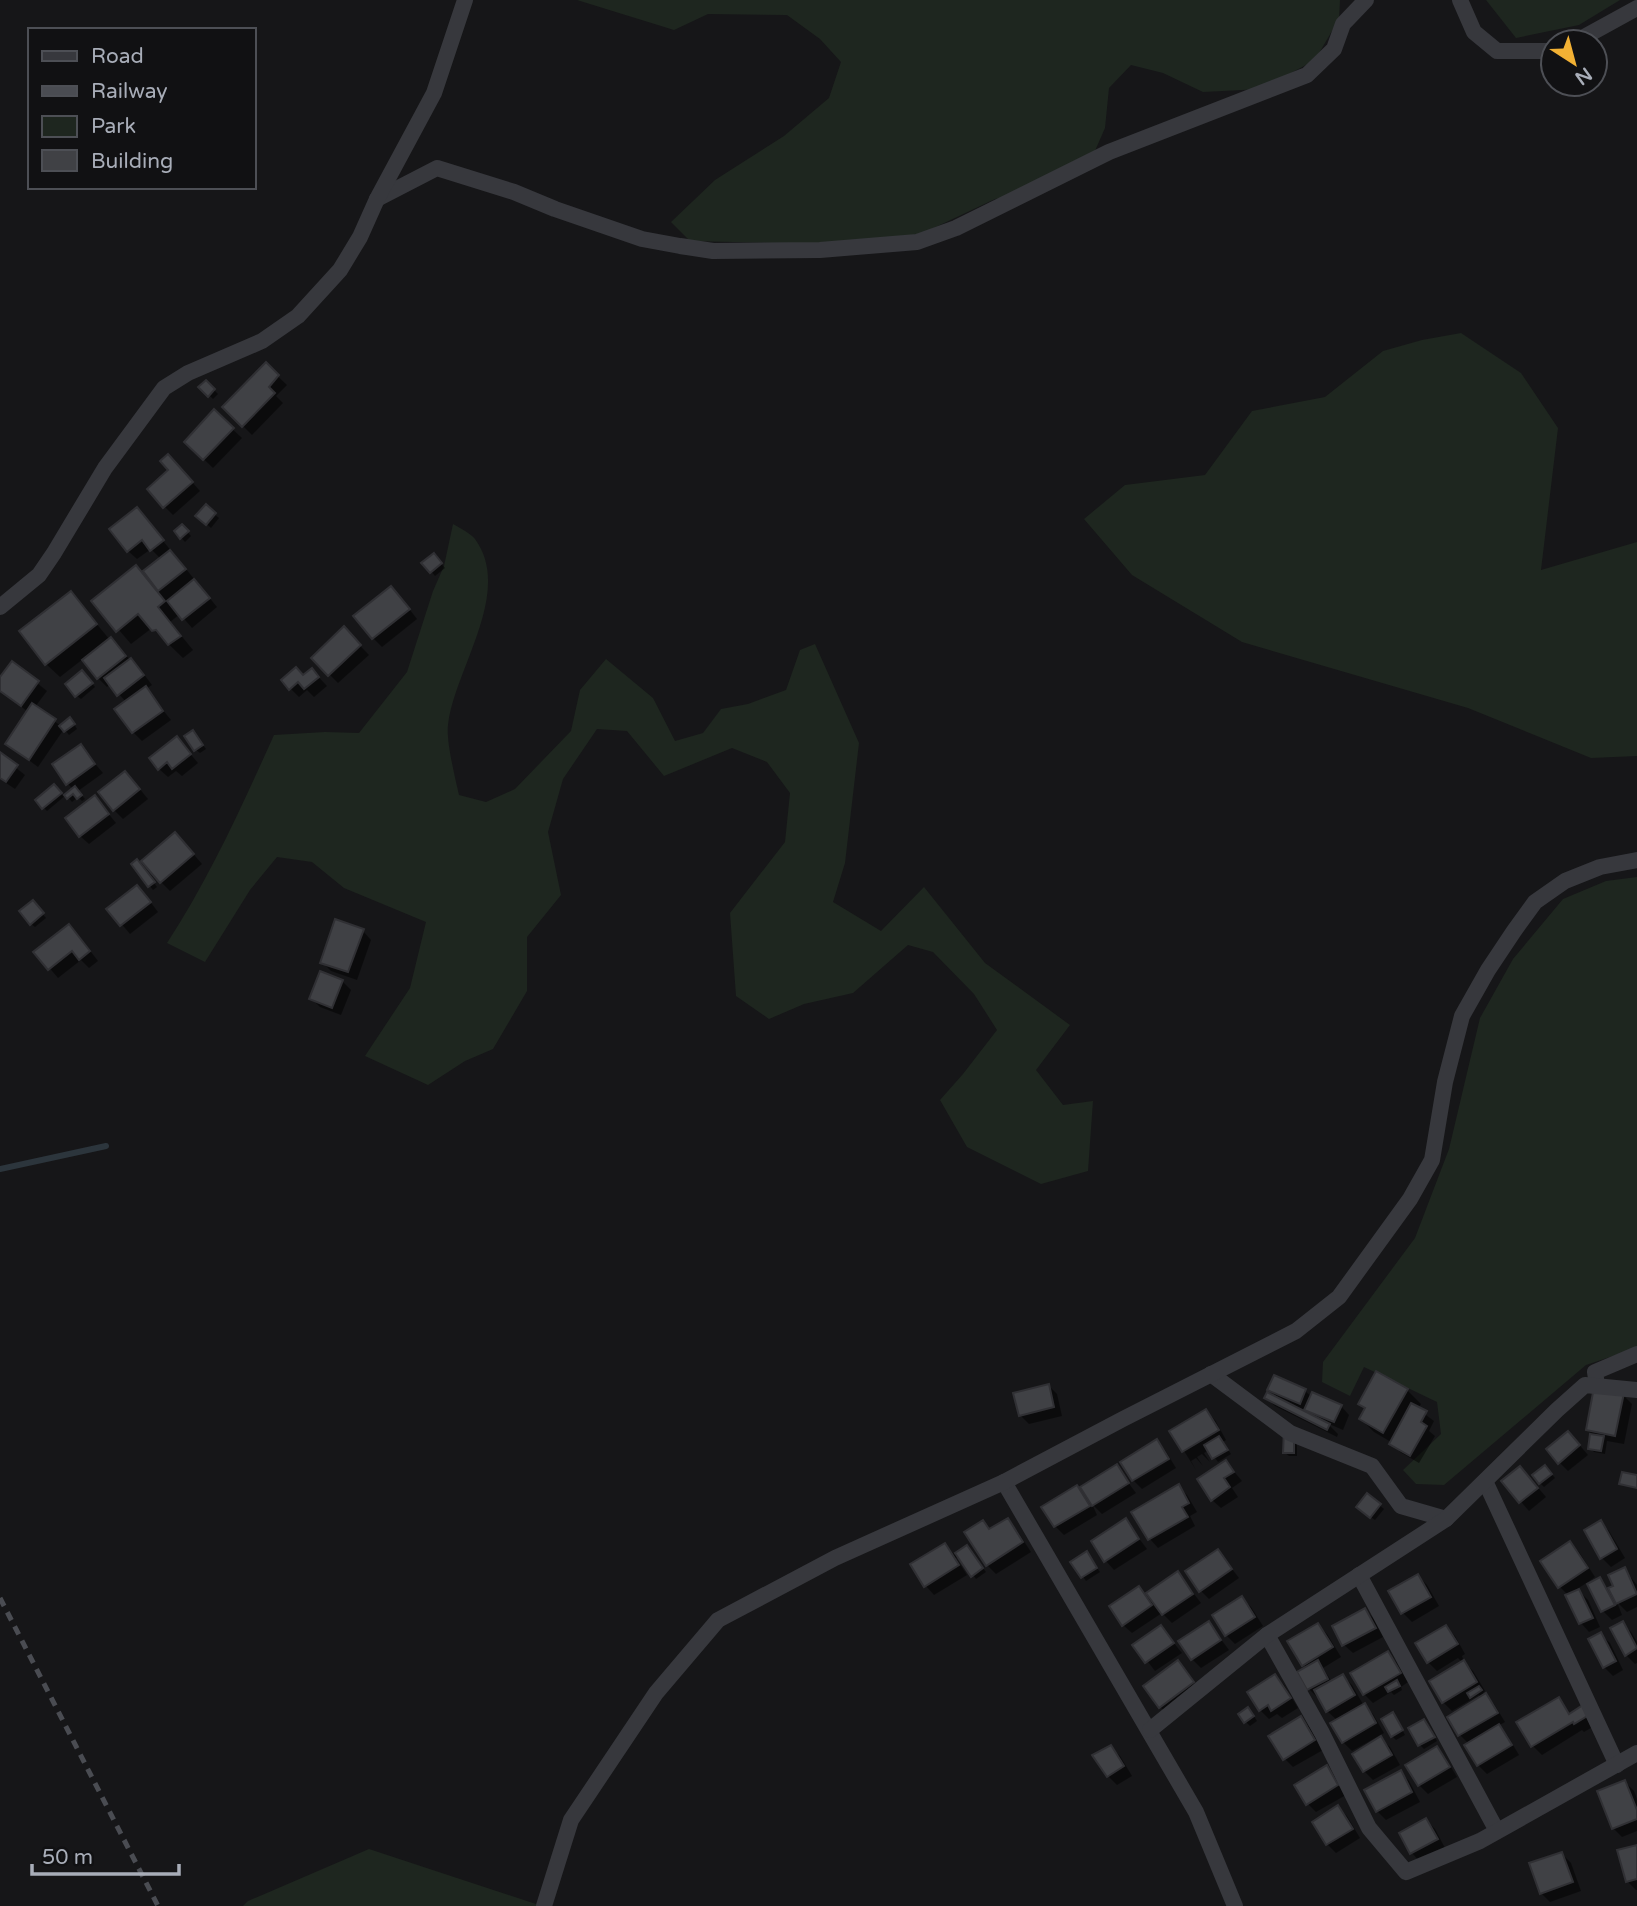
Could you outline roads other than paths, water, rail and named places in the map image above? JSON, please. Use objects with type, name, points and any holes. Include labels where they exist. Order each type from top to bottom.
[{"type":"street","points":[[0,607],[39,575],[112,457],[164,388],[188,373],[262,341],[298,316],[340,270],[360,237],[377,199],[434,93],[465,0]]},
{"type":"street","points":[[377,199],[437,168],[514,192],[642,239],[680,246],[713,251],[820,250],[917,242],[956,228],[1109,152],[1307,75],[1334,49],[1343,24],[1366,0]]},
{"type":"street","points":[[1460,0],[1474,32],[1497,51],[1539,51]]},
{"type":"street","points":[[1601,28],[1637,8]]},
{"type":"street","points":[[544,1906],[571,1820],[656,1693],[718,1620],[835,1558],[1004,1482],[1296,1331],[1339,1297],[1410,1199],[1432,1160],[1445,1082],[1462,1016],[1488,970],[1535,902],[1565,881],[1601,867],[1637,860]]},
{"type":"street","points":[[1597,1385],[1595,1372],[1637,1354]]},
{"type":"street","points":[[1211,1374],[1290,1433],[1372,1466],[1401,1506],[1446,1519]]},
{"type":"street","points":[[1150,1730],[1267,1635],[1446,1519],[1585,1385],[1637,1390]]},
{"type":"street","points":[[1485,1481],[1617,1765]]},
{"type":"street","points":[[1004,1482],[1196,1812],[1235,1906]]},
{"type":"street","points":[[1359,1575],[1497,1831]]},
{"type":"street","points":[[1267,1635],[1322,1733],[1369,1828],[1406,1872],[1497,1831],[1637,1753]]},
{"type":"waterway","points":[[0,1169],[106,1146]]},
{"type":"railway","points":[[0,1598],[158,1906]]}]
